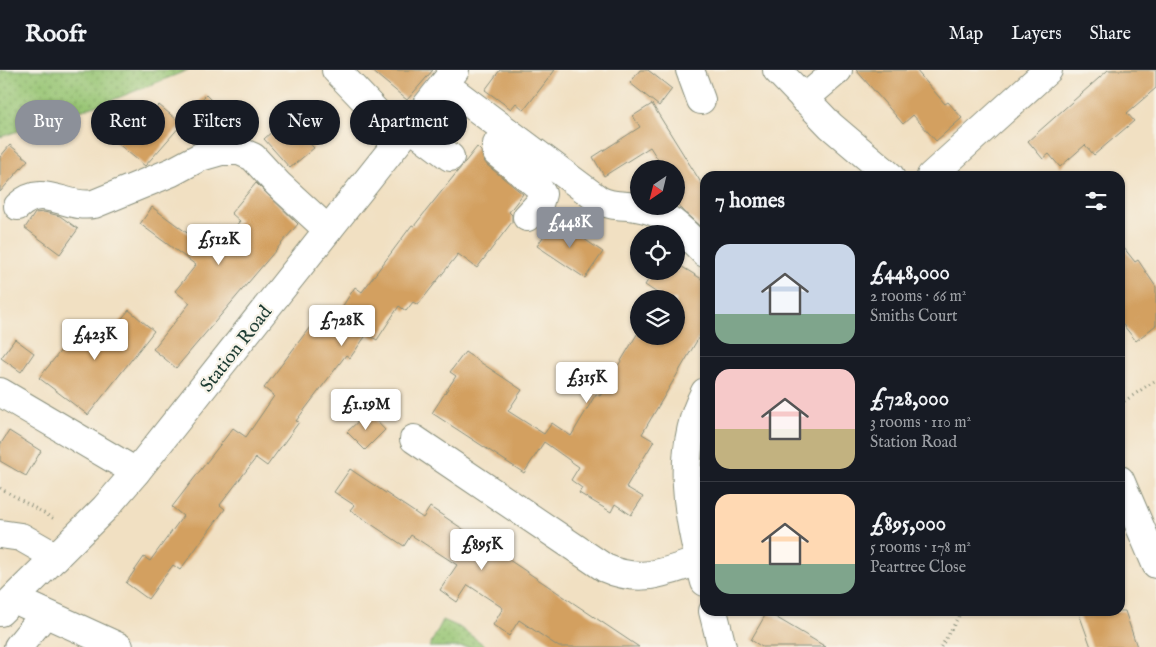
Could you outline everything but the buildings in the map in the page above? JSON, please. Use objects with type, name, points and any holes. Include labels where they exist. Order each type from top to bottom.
[{"type":"street","points":[[336,70],[370,100]]},
{"type":"street","points":[[690,70],[702,100]]},
{"type":"street","points":[[777,70],[831,126],[881,171]]},
{"type":"street","points":[[804,99],[838,70]]},
{"type":"street","points":[[937,171],[1048,70]]},
{"type":"street","points":[[449,77],[506,132],[599,200],[611,206],[639,207],[656,211],[675,223],[700,248]]},
{"type":"street","name":"Station Road","points":[[431,100],[449,77]]},
{"type":"street","points":[[506,132],[497,144],[497,154],[536,184],[542,194],[539,204],[527,217]]},
{"type":"street","name":"Station Road","points":[[7,605],[80,533],[136,472],[396,145]]},
{"type":"street","points":[[429,145],[450,157]]},
{"type":"street","points":[[18,206],[29,198],[39,195],[81,206],[94,204],[172,172],[200,157],[231,150],[247,153],[253,157],[278,184],[328,230]]},
{"type":"street","points":[[0,392],[136,472]]},
{"type":"street","points":[[700,403],[694,416],[686,501],[700,563]]},
{"type":"street","points":[[414,439],[605,568],[619,574],[644,577],[700,572]]},
{"type":"street","points":[[1125,492],[1156,564]]},
{"type":"street","points":[[0,534],[21,537],[56,556]]},
{"type":"street","points":[[7,605],[45,614],[119,647]]},
{"type":"street","points":[[18,647],[45,614]]},
{"type":"street","points":[[714,616],[722,647]]},
{"type":"path","points":[[1125,401],[1156,380]]},
{"type":"path","points":[[0,488],[80,533]]},
{"type":"path","points":[[941,647],[959,616]]},
{"type":"green space","points":[[0,70],[188,70],[113,100],[91,100],[91,107],[81,110],[81,100],[15,100],[15,132],[0,137]]},
{"type":"green space","points":[[443,620],[459,627],[487,647],[429,647]]}]
